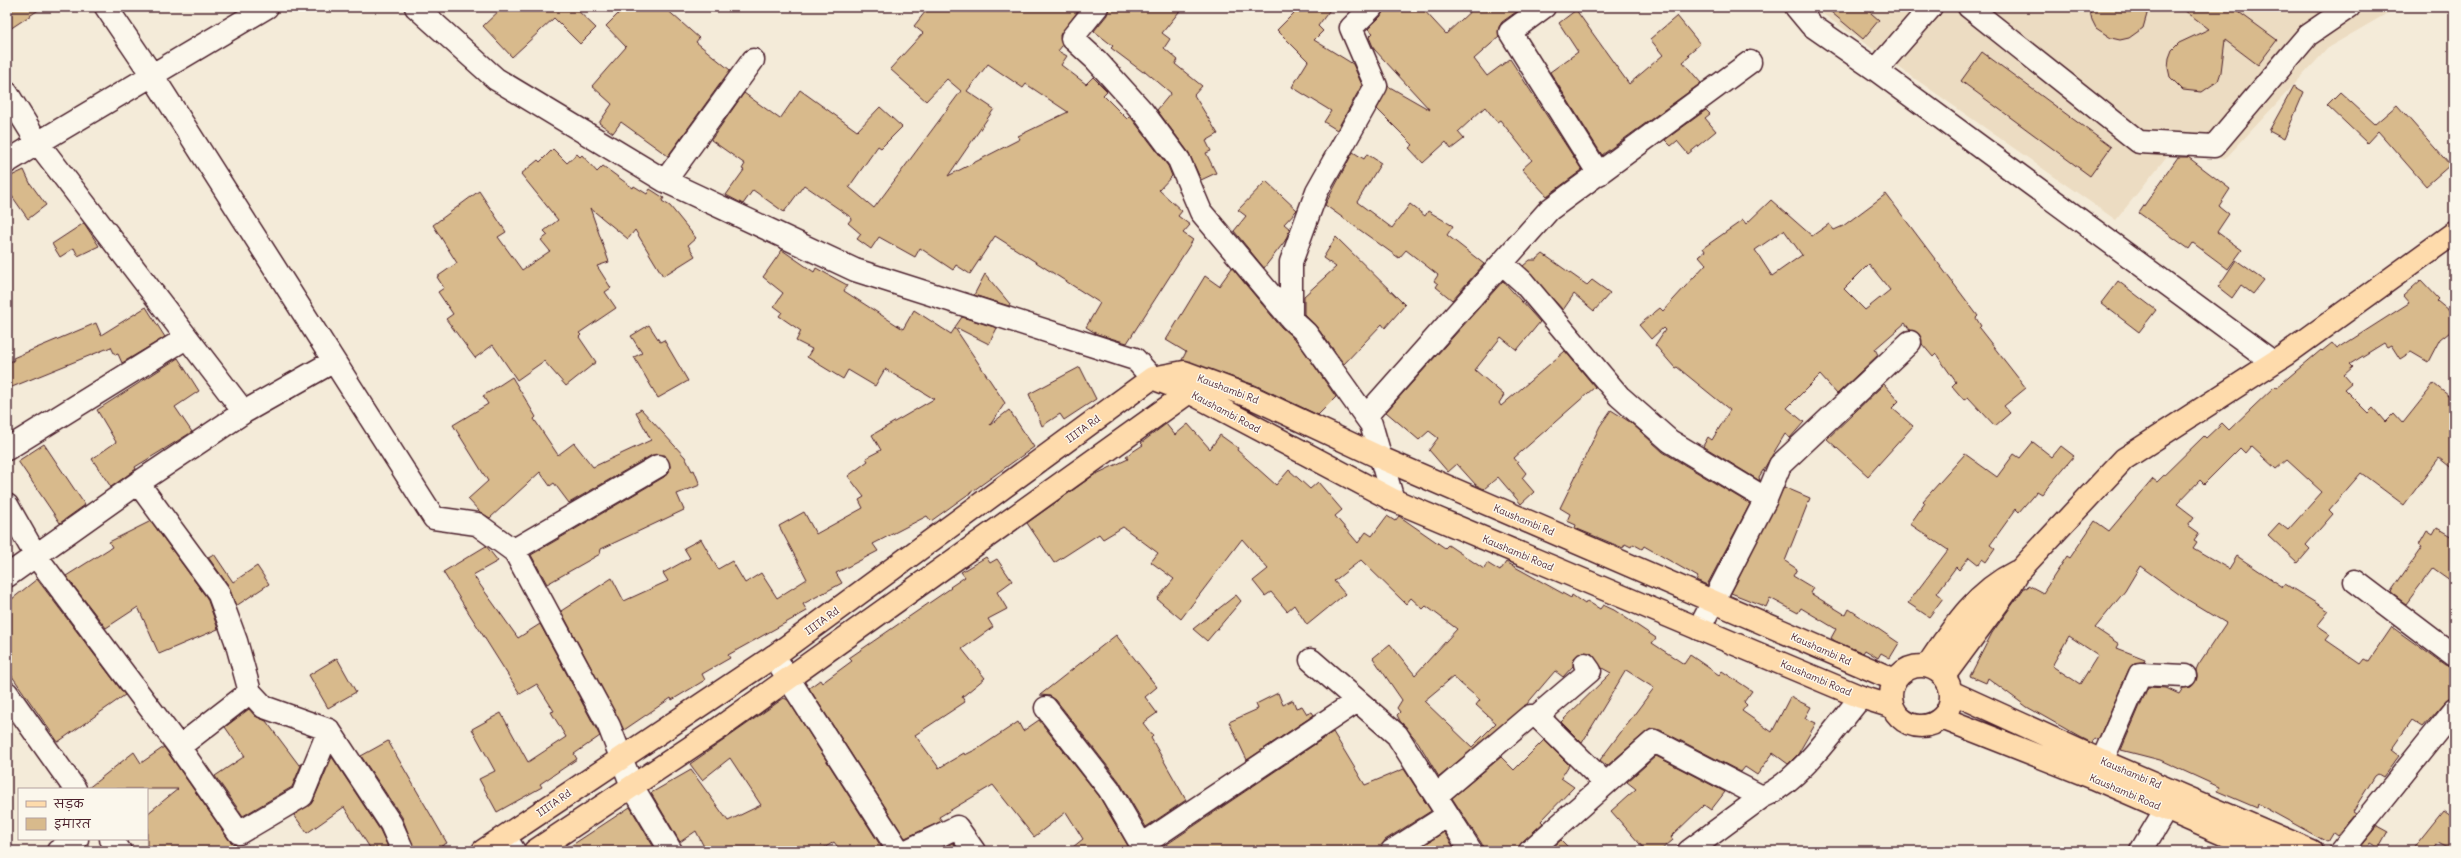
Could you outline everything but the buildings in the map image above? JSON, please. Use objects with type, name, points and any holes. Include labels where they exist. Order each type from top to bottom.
[{"type":"main road","points":[[1941,678],[1905,670],[1895,680],[1891,698],[1893,707],[1897,714],[1910,724],[1927,725],[1942,718],[1948,710],[1941,678],[1975,600],[1998,581],[2019,570],[2124,459],[2273,362],[2454,233]]},
{"type":"main road","name":"Kaushambi Rd","points":[[1152,378],[1184,372],[1251,397],[1381,458],[1895,680]]},
{"type":"main road","name":"Kaushambi Road","points":[[1152,378],[1189,392],[1393,500],[1861,697],[1893,707]]},
{"type":"main road","name":"IIITA Rd","points":[[483,851],[509,844],[620,758],[774,656],[1152,378]]},
{"type":"main road","points":[[535,851],[789,679],[1189,392]]},
{"type":"main road","name":"Kaushambi Rd","points":[[1941,678],[2102,761],[2312,851]]},
{"type":"main road","name":"Kaushambi Road","points":[[1942,718],[2094,778],[2262,851]]},
{"type":"street","points":[[106,7],[152,75],[434,518],[477,524],[514,551],[609,726],[632,786],[671,851]]},
{"type":"street","points":[[7,162],[267,7]]},
{"type":"street","points":[[416,7],[496,79],[665,181],[856,270],[1135,359],[1152,378]]},
{"type":"street","points":[[1097,7],[1072,38],[1096,60],[1143,112],[1179,160],[1201,212],[1291,320],[1306,333],[1366,416],[1371,424],[1393,500]]},
{"type":"street","points":[[1291,320],[1290,262],[1317,192],[1376,86],[1351,28],[1372,7]]},
{"type":"street","points":[[1544,7],[1510,32],[1599,174]]},
{"type":"street","points":[[1796,7],[1810,24],[1876,70],[2273,362]]},
{"type":"street","points":[[1876,70],[1931,7]]},
{"type":"street","points":[[1969,7],[2139,142],[2214,146],[2308,36],[2349,7]]},
{"type":"street","points":[[665,181],[753,60]]},
{"type":"street","points":[[1366,416],[1549,210],[1750,62]]},
{"type":"street","points":[[7,93],[38,143],[244,412]]},
{"type":"street","points":[[1502,263],[1523,282],[1619,396],[1658,431],[1670,441],[1766,499]]},
{"type":"street","points":[[7,449],[186,338]]},
{"type":"street","points":[[1699,629],[1766,499],[1780,465],[1910,342]]},
{"type":"street","points":[[7,576],[138,483],[244,412],[334,361]]},
{"type":"street","points":[[514,551],[658,466]]},
{"type":"street","points":[[138,483],[218,592],[236,641],[250,692],[264,707],[329,730],[391,824],[403,851]]},
{"type":"street","points":[[7,505],[36,556],[179,746],[239,834],[302,796],[329,730]]},
{"type":"street","points":[[2355,581],[2454,656]]},
{"type":"street","points":[[774,656],[899,851]]},
{"type":"street","points":[[1311,660],[1397,736],[1471,851]]},
{"type":"street","points":[[1429,786],[1437,795],[1530,716],[1537,716],[1590,671],[1585,664]]},
{"type":"street","points":[[2102,761],[2140,674],[2185,676]]},
{"type":"street","points":[[179,746],[250,692]]},
{"type":"street","points":[[7,693],[75,788]]},
{"type":"street","points":[[1689,851],[1762,797],[1775,792],[1796,774],[1861,697]]},
{"type":"street","points":[[1046,708],[1109,789],[1143,848],[1357,701]]},
{"type":"street","points":[[2341,851],[2454,710]]},
{"type":"street","points":[[1537,716],[1605,783]]},
{"type":"street","points":[[1530,851],[1654,741],[1762,797]]},
{"type":"street","points":[[2141,851],[2166,809]]},
{"type":"street","points":[[1392,851],[1448,815]]},
{"type":"street","points":[[907,851],[958,827],[974,851]]},
{"type":"street","points":[[58,851],[75,840]]},
{"type":"street","points":[[112,840],[120,851]]},
{"type":"shaded area","points":[[1813,7],[2398,7],[2329,47],[2225,159],[2171,151],[2116,220]]}]
